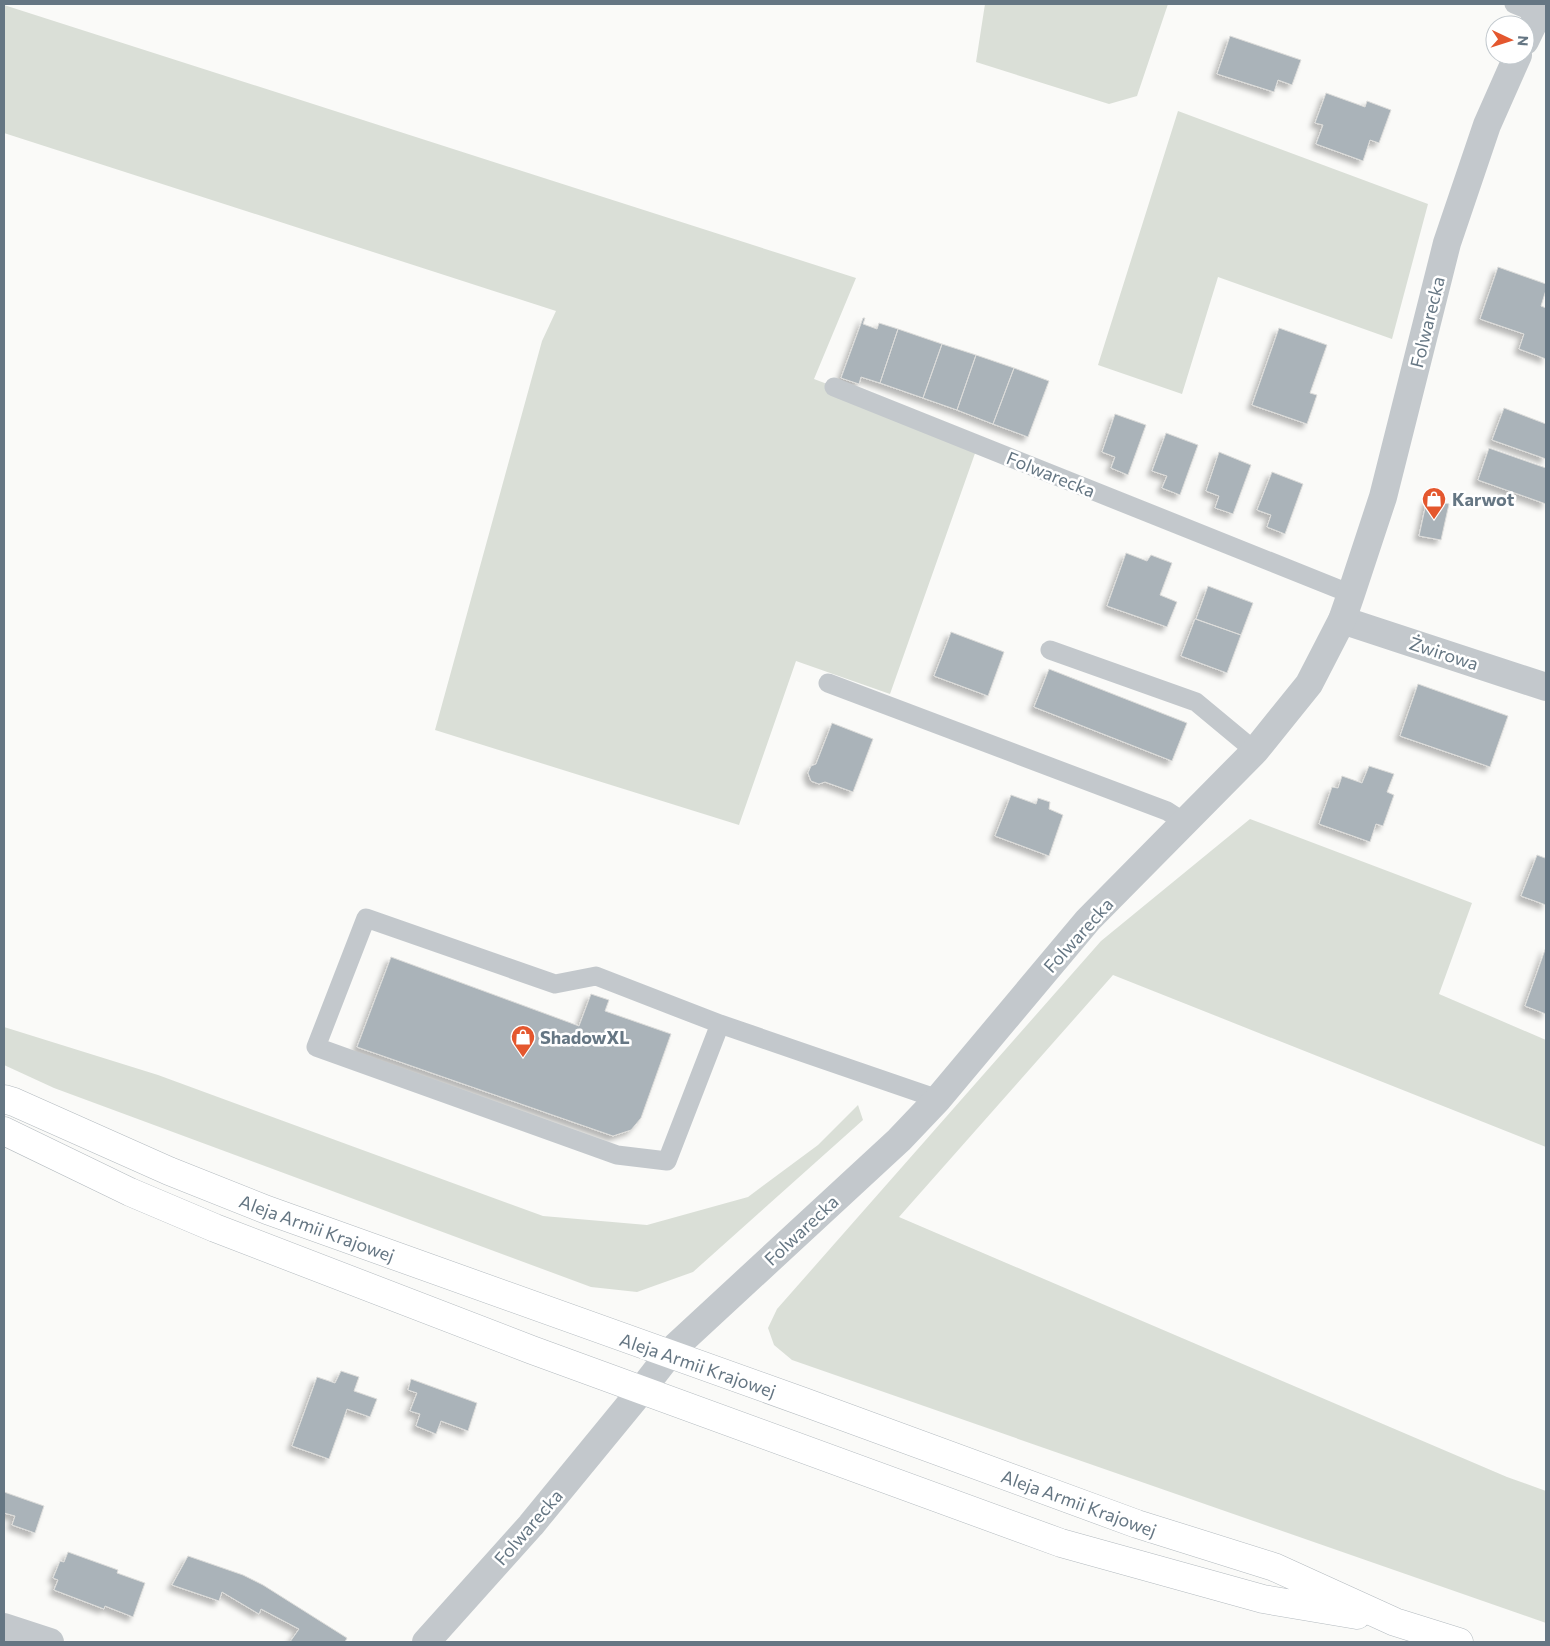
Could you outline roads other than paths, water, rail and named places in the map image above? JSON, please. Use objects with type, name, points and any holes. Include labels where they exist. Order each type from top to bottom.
[{"type":"main road","name":"Aleja Armii Krajowej","points":[[4,1099],[169,1171],[267,1210],[804,1402],[1136,1524],[1274,1567],[1396,1622],[1459,1642]]},
{"type":"main road","name":"Aleja Armii Krajowej","points":[[4,1131],[130,1192],[215,1228],[532,1350],[1061,1544],[1263,1599],[1396,1622]]},
{"type":"street","name":"Folwarecka","points":[[426,1642],[531,1524],[642,1389],[668,1354],[899,1140],[938,1099],[1088,920],[1256,751],[1309,684],[1342,620],[1352,594],[1383,497],[1447,243],[1487,125],[1514,65]]},
{"type":"street","name":"Żwirowa","points":[[1342,620],[1546,687]]},
{"type":"street","points":[[4,1627],[50,1642]]},
{"type":"lane","name":"Folwarecka","points":[[834,386],[1352,594]]},
{"type":"lane","points":[[1050,650],[1196,702],[1256,751]]},
{"type":"lane","points":[[828,683],[1167,811],[1184,822]]},
{"type":"lane","points":[[720,1024],[667,1161],[616,1155],[316,1047],[366,918],[555,984],[596,976],[720,1024],[938,1099]]},
{"type":"place","name":"Karwot","points":[[1434,520]]},
{"type":"place","name":"ShadowXL","points":[[523,1058]]}]
